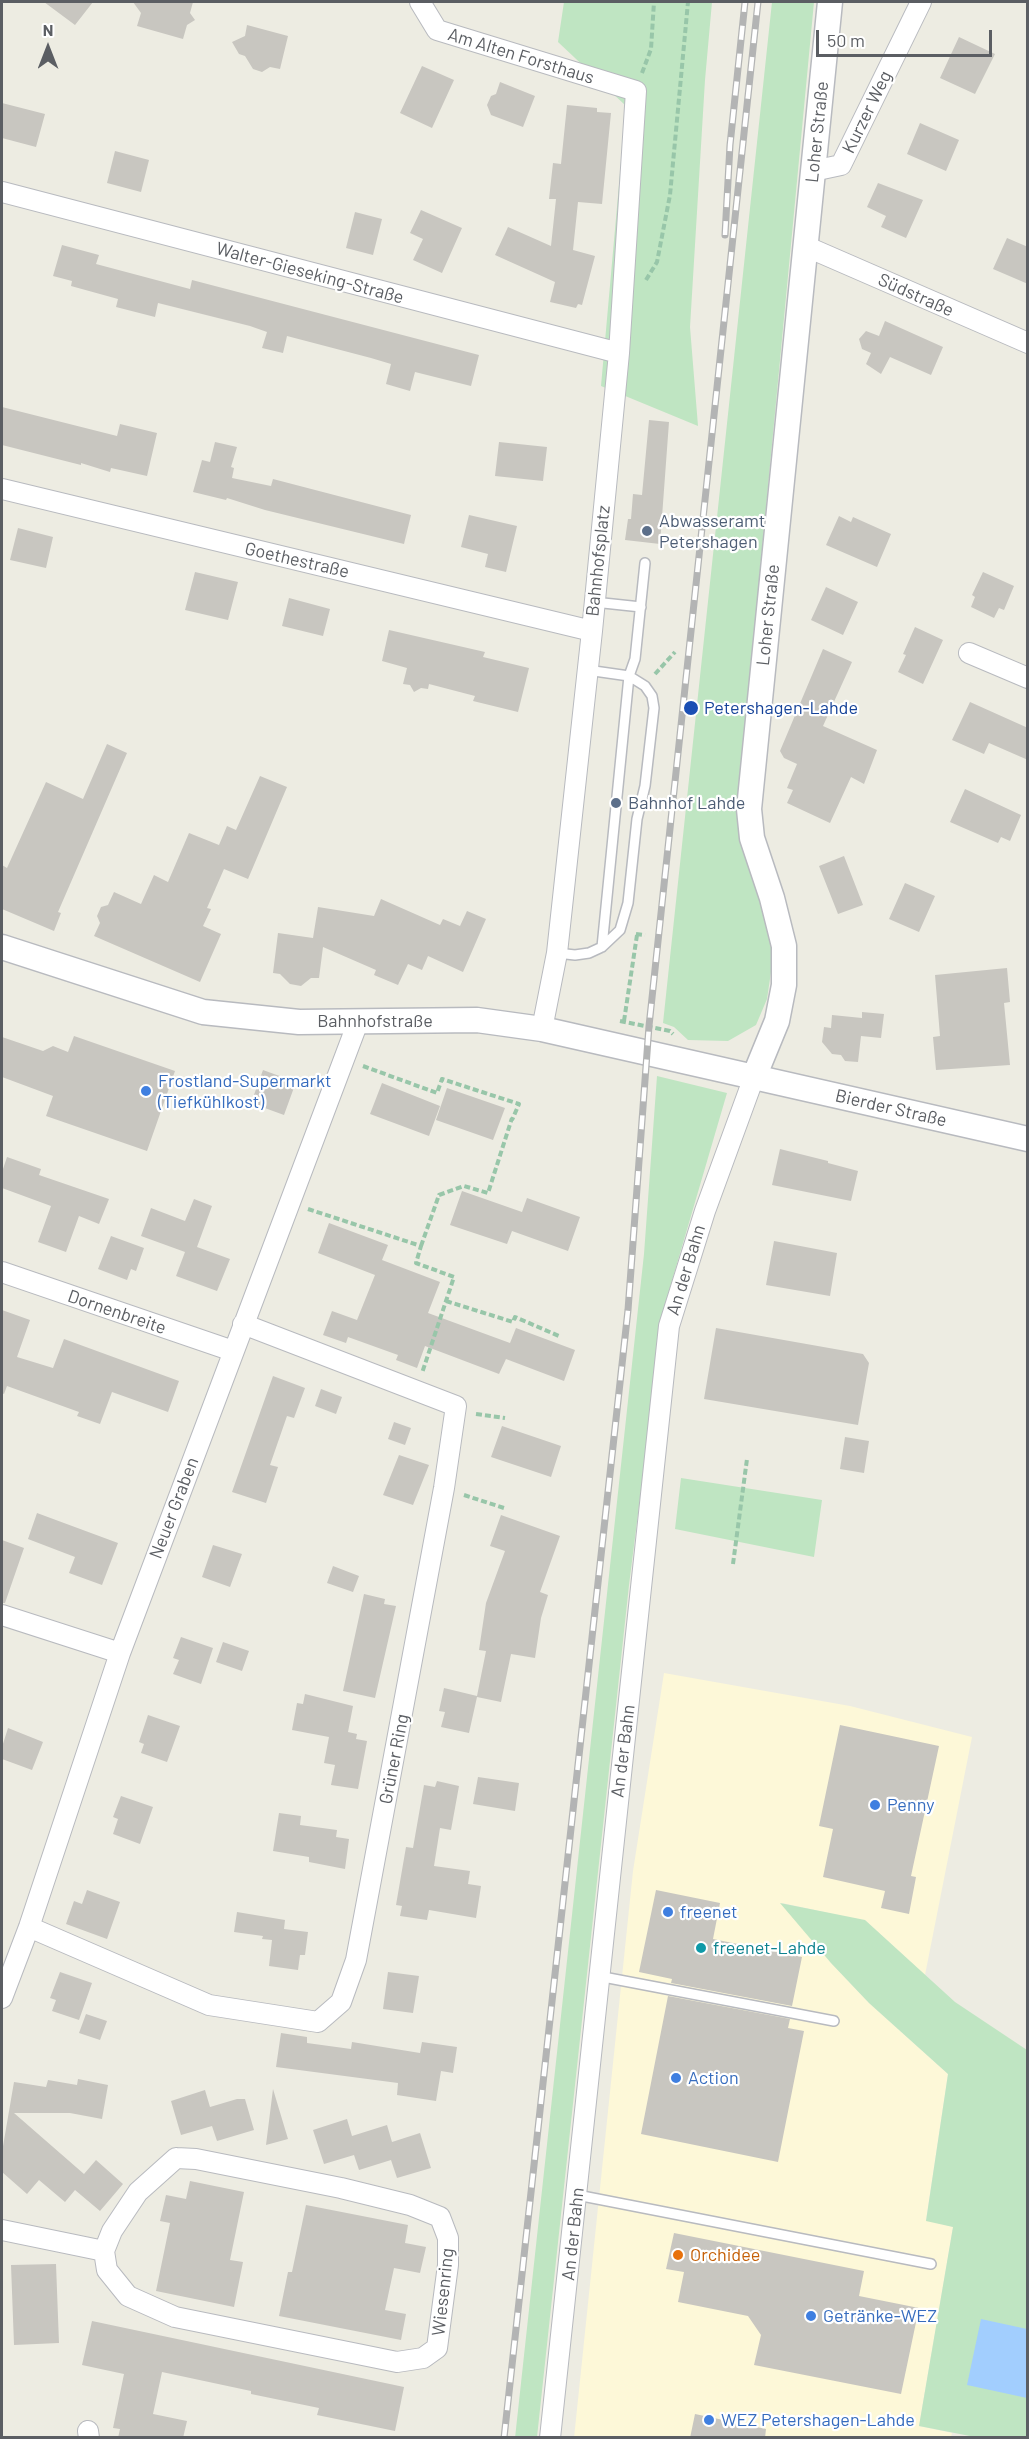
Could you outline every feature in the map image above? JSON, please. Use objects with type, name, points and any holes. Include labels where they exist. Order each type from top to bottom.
[{"type":"street","name":"Am Alten Forsthaus","points":[[420,2],[437,30],[636,91]]},
{"type":"street","name":"Loher Straße","points":[[754,1077],[777,1021],[784,985],[784,946],[772,898],[752,838],[749,809],[830,2]]},
{"type":"street","name":"Kurzer Weg","points":[[813,171],[841,165],[921,2]]},
{"type":"street","name":"Bahnhofsplatz","points":[[542,1029],[557,953],[592,631],[619,353],[636,91]]},
{"type":"street","name":"Walter-Gieseking-Straße","points":[[2,192],[619,353]]},
{"type":"street","name":"Südstraße","points":[[805,246],[1028,343]]},
{"type":"street","name":"Goethestraße","points":[[2,489],[592,631]]},
{"type":"street","points":[[969,653],[1028,678]]},
{"type":"street","name":"Bahnhofstraße","points":[[2,947],[203,1012],[299,1022],[477,1020],[542,1029],[754,1077]]},
{"type":"street","name":"Neuer Graben","points":[[2,1998],[29,1927],[120,1653],[358,1022]]},
{"type":"street","name":"Bierder Straße","points":[[754,1077],[1028,1139]]},
{"type":"street","name":"An der Bahn","points":[[550,2438],[669,1326],[705,1211],[754,1077]]},
{"type":"street","name":"Dornenbreite","points":[[2,1272],[233,1351]]},
{"type":"street","points":[[243,1324],[456,1406],[455,1410]]},
{"type":"street","name":"Grüner Ring","points":[[29,1927],[209,2006],[318,2022],[341,2002],[356,1960],[444,1488],[455,1410]]},
{"type":"street","points":[[2,1615],[120,1653]]},
{"type":"street","name":"Wiesenring","points":[[176,2158],[206,2161],[410,2205],[440,2217],[448,2238],[448,2265],[438,2348],[423,2358],[397,2362],[175,2317],[128,2296],[107,2270],[104,2251],[112,2231],[138,2192],[176,2158]]},
{"type":"street","points":[[2,2230],[104,2251]]},
{"type":"lane","points":[[602,947],[629,676],[635,659],[645,563]]},
{"type":"lane","points":[[594,602],[641,607]]},
{"type":"lane","points":[[557,953],[582,954],[602,947],[620,930],[628,903],[637,819],[645,786],[654,708],[652,696],[645,686],[629,676],[587,670]]},
{"type":"lane","points":[[598,1976],[834,2021]]},
{"type":"lane","points":[[577,2194],[931,2264]]},
{"type":"path","points":[[636,91],[651,49],[654,2]]},
{"type":"path","points":[[645,281],[657,262],[670,195],[688,2]]},
{"type":"path","points":[[645,686],[675,652]]},
{"type":"path","points":[[624,1020],[637,934]]},
{"type":"path","points":[[343,1058],[437,1093],[442,1079],[519,1104],[512,1118],[488,1193],[464,1186],[439,1195],[416,1263],[454,1277],[416,1391]]},
{"type":"path","points":[[289,1202],[421,1246]]},
{"type":"path","points":[[446,1301],[513,1322],[515,1317],[559,1336]]},
{"type":"path","points":[[455,1410],[505,1418]]},
{"type":"path","points":[[733,1564],[747,1459]]},
{"type":"path","points":[[444,1488],[504,1508]]},
{"type":"shaded area","points":[[664,1673],[850,1706],[972,1737],[925,1975],[866,1921],[782,1903],[831,1963],[869,2003],[948,2074],[926,2220],[953,2227],[919,2426],[952,2433],[951,2437],[574,2438],[633,1871]]},
{"type":"green space","points":[[564,2],[712,2],[690,327],[698,426],[601,386],[626,106],[558,42]]},
{"type":"green space","points":[[772,2],[814,2],[737,813],[753,875],[773,929],[771,972],[767,999],[756,1025],[728,1041],[688,1040],[674,1027],[663,1023]]},
{"type":"green space","points":[[657,1076],[727,1093],[664,1308],[629,1585],[537,2437],[515,2438],[644,1254]]},
{"type":"green space","points":[[681,1478],[822,1500],[814,1557],[675,1529]]},
{"type":"green space","points":[[780,1903],[865,1920],[955,2002],[1027,2050],[1027,2437],[975,2437],[919,2426],[953,2227],[926,2221],[948,2074],[869,2003]]},
{"type":"water","points":[[981,2319],[1027,2329],[1027,2398],[967,2385]]},
{"type":"building","points":[[44,2],[93,2],[75,25]]},
{"type":"building","points":[[133,2],[193,2],[190,13],[195,20],[187,25],[183,39],[137,26],[141,13]]},
{"type":"building","points":[[247,25],[288,36],[280,69],[270,67],[262,72],[253,69],[245,56],[239,54],[232,42],[245,36]]},
{"type":"building","points":[[959,37],[995,54],[975,94],[940,78]]},
{"type":"building","points":[[422,66],[454,80],[432,128],[400,113]]},
{"type":"building","points":[[500,82],[535,96],[523,127],[491,115],[487,105],[491,96],[496,94]]},
{"type":"building","points":[[2,103],[45,114],[36,147],[2,138]]},
{"type":"building","points":[[567,105],[597,108],[597,112],[611,113],[602,204],[578,202],[573,250],[595,256],[582,305],[578,304],[576,308],[550,302],[555,282],[495,255],[508,227],[551,246],[556,199],[549,199],[553,163],[561,164]]},
{"type":"building","points":[[920,123],[959,140],[946,171],[907,154]]},
{"type":"building","points":[[115,151],[149,160],[141,192],[107,183]]},
{"type":"building","points":[[878,183],[923,200],[906,238],[881,227],[886,216],[867,207]]},
{"type":"building","points":[[421,210],[462,228],[442,273],[413,260],[423,239],[410,233]]},
{"type":"building","points":[[355,212],[382,219],[373,255],[346,248]]},
{"type":"building","points":[[1007,238],[1028,247],[1028,284],[993,269]]},
{"type":"building","points":[[62,245],[99,255],[96,264],[190,289],[192,280],[479,355],[471,386],[415,372],[410,391],[386,384],[391,364],[371,358],[287,336],[283,353],[262,348],[267,332],[250,326],[158,303],[155,317],[116,307],[118,299],[71,286],[72,281],[53,276]]},
{"type":"building","points":[[885,321],[943,347],[931,375],[890,357],[881,374],[866,364],[871,353],[862,349],[859,339],[866,331],[879,336]]},
{"type":"building","points":[[2,407],[117,436],[120,424],[157,433],[147,476],[111,468],[110,472],[2,445]]},
{"type":"building","points":[[649,420],[669,422],[660,544],[625,540],[628,519],[631,519],[633,494],[642,495]]},
{"type":"building","points":[[215,442],[237,447],[231,467],[234,468],[232,478],[271,486],[273,479],[411,515],[404,544],[265,510],[227,498],[226,500],[193,492],[202,460],[210,462]]},
{"type":"building","points":[[499,442],[547,447],[543,481],[495,476]]},
{"type":"building","points":[[469,515],[517,526],[506,572],[485,567],[488,554],[461,547]]},
{"type":"building","points":[[839,516],[851,522],[853,517],[891,534],[877,567],[826,545]]},
{"type":"building","points":[[18,528],[53,537],[46,568],[10,560]]},
{"type":"building","points":[[195,572],[238,582],[228,620],[185,610]]},
{"type":"building","points":[[983,572],[1014,586],[1004,610],[999,608],[994,618],[971,607],[975,597],[972,595]]},
{"type":"building","points":[[826,587],[858,602],[843,635],[811,620]]},
{"type":"building","points":[[289,598],[330,609],[323,636],[282,626]]},
{"type":"building","points":[[915,627],[943,640],[923,684],[898,672]]},
{"type":"building","points":[[389,630],[485,652],[483,657],[529,668],[518,712],[473,701],[475,696],[429,684],[428,689],[421,688],[414,692],[410,685],[403,684],[407,668],[382,661]]},
{"type":"building","points":[[823,649],[852,662],[823,726],[877,750],[864,784],[851,777],[830,823],[787,803],[793,790],[787,788],[797,764],[784,758],[780,751]]},
{"type":"building","points":[[970,702],[1028,728],[1028,760],[989,743],[984,754],[952,740]]},
{"type":"building","points":[[107,744],[127,753],[58,912],[61,913],[54,931],[2,909],[2,865],[7,868],[46,782],[83,799]]},
{"type":"building","points":[[260,776],[287,787],[248,879],[224,869],[207,908],[211,909],[203,926],[221,934],[200,982],[94,936],[100,923],[97,916],[101,907],[108,905],[114,892],[141,904],[154,875],[168,882],[189,833],[219,845],[227,826],[236,830]]},
{"type":"building","points":[[965,789],[1021,815],[1010,841],[1001,837],[998,843],[950,822]]},
{"type":"building","points":[[844,856],[863,905],[838,914],[819,866]]},
{"type":"building","points":[[905,883],[935,896],[919,932],[889,919]]},
{"type":"building","points":[[381,899],[440,925],[443,919],[460,926],[467,911],[486,919],[463,972],[428,956],[422,970],[408,964],[398,985],[374,975],[376,970],[323,947],[319,978],[311,978],[301,986],[290,984],[280,974],[273,973],[278,933],[313,938],[318,907],[374,916]]},
{"type":"building","points":[[1007,968],[1010,1002],[1004,1003],[1010,1065],[936,1070],[933,1037],[940,1036],[935,975]]},
{"type":"building","points":[[862,1012],[884,1014],[881,1038],[861,1036],[858,1062],[845,1061],[841,1055],[832,1054],[822,1042],[824,1027],[831,1028],[832,1015],[862,1018]]},
{"type":"building","points":[[74,1036],[175,1071],[147,1151],[46,1116],[53,1096],[2,1077],[2,1037],[43,1051],[53,1046],[68,1052]]},
{"type":"building","points":[[263,1070],[296,1082],[284,1115],[251,1103]]},
{"type":"building","points":[[382,1083],[440,1106],[429,1136],[370,1114]]},
{"type":"building","points":[[447,1088],[505,1108],[493,1140],[436,1120]]},
{"type":"building","points":[[780,1149],[858,1171],[851,1201],[772,1185]]},
{"type":"building","points":[[7,1157],[41,1169],[39,1175],[109,1199],[99,1224],[79,1216],[66,1252],[38,1242],[51,1206],[2,1188],[2,1172]]},
{"type":"building","points":[[462,1191],[522,1212],[527,1198],[580,1217],[568,1251],[512,1231],[507,1244],[450,1225]]},
{"type":"building","points":[[194,1199],[212,1206],[197,1247],[230,1259],[217,1291],[176,1276],[185,1252],[141,1236],[151,1208],[185,1221]]},
{"type":"building","points":[[329,1223],[388,1245],[382,1260],[440,1282],[428,1313],[510,1343],[516,1328],[575,1350],[564,1381],[506,1359],[499,1374],[425,1346],[417,1368],[396,1360],[398,1355],[348,1337],[346,1343],[323,1335],[332,1311],[357,1320],[375,1275],[318,1253]]},
{"type":"building","points":[[111,1236],[144,1248],[136,1271],[131,1269],[127,1280],[98,1269]]},
{"type":"building","points":[[774,1241],[837,1253],[830,1296],[766,1285]]},
{"type":"building","points":[[2,1310],[30,1320],[17,1357],[53,1368],[64,1339],[179,1381],[168,1412],[112,1392],[100,1424],[77,1416],[79,1412],[7,1386],[4,1394],[2,1393]]},
{"type":"building","points":[[716,1328],[863,1354],[869,1363],[858,1425],[704,1399]]},
{"type":"building","points":[[273,1376],[305,1388],[294,1418],[287,1416],[270,1465],[278,1467],[266,1503],[232,1492]]},
{"type":"building","points":[[321,1389],[342,1397],[336,1414],[315,1406]]},
{"type":"building","points":[[394,1422],[411,1428],[405,1445],[388,1439]]},
{"type":"building","points":[[502,1426],[561,1446],[551,1477],[491,1457]]},
{"type":"building","points":[[845,1437],[869,1441],[864,1473],[840,1469]]},
{"type":"building","points":[[399,1455],[429,1465],[413,1505],[383,1495]]},
{"type":"building","points":[[37,1513],[118,1543],[102,1585],[69,1573],[75,1557],[28,1539]]},
{"type":"building","points":[[501,1515],[560,1536],[540,1592],[548,1595],[541,1618],[535,1658],[511,1654],[501,1702],[477,1697],[469,1733],[441,1727],[445,1712],[439,1711],[444,1688],[477,1696],[486,1651],[479,1650],[486,1603],[505,1551],[490,1546]]},
{"type":"building","points":[[2,1540],[24,1548],[5,1603],[2,1603]]},
{"type":"building","points":[[213,1545],[242,1554],[230,1587],[202,1577]]},
{"type":"building","points":[[333,1566],[359,1576],[353,1592],[327,1583]]},
{"type":"building","points":[[364,1594],[385,1599],[384,1604],[396,1606],[375,1698],[343,1691]]},
{"type":"building","points":[[181,1637],[213,1648],[201,1684],[173,1674],[179,1660],[173,1658]]},
{"type":"building","points":[[223,1642],[249,1651],[242,1671],[216,1662]]},
{"type":"building","points":[[305,1694],[353,1706],[348,1732],[357,1734],[356,1739],[367,1741],[358,1789],[331,1785],[335,1765],[324,1763],[329,1737],[292,1730],[297,1703],[303,1704]]},
{"type":"building","points":[[148,1715],[180,1726],[167,1762],[141,1753],[144,1744],[139,1742]]},
{"type":"building","name":"Penny","points":[[840,1725],[939,1746],[911,1876],[916,1877],[909,1914],[881,1908],[885,1891],[823,1877],[833,1829],[819,1826]]},
{"type":"building","points":[[8,1728],[43,1742],[32,1770],[2,1759],[2,1747]]},
{"type":"building","points":[[478,1777],[519,1783],[515,1811],[473,1804]]},
{"type":"building","points":[[437,1781],[459,1786],[451,1830],[440,1828],[434,1866],[470,1871],[468,1884],[481,1886],[476,1918],[429,1910],[427,1920],[400,1916],[402,1906],[396,1905],[406,1847],[413,1848],[424,1785],[435,1787]]},
{"type":"building","points":[[121,1796],[153,1807],[140,1844],[113,1834],[118,1819],[113,1817]]},
{"type":"building","points":[[279,1813],[301,1816],[300,1825],[337,1830],[336,1837],[349,1839],[345,1869],[309,1862],[309,1857],[273,1851]]},
{"type":"building","points":[[87,1890],[120,1902],[107,1939],[66,1924],[74,1901],[82,1904]]},
{"type":"building","name":"freenet-Lahde","points":[[656,1890],[720,1903],[713,1939],[802,1957],[792,2006],[671,1983],[672,1979],[639,1972]]},
{"type":"building","points":[[237,1912],[285,1920],[284,1929],[308,1932],[305,1955],[300,1955],[298,1970],[269,1966],[272,1940],[262,1939],[263,1936],[234,1932]]},
{"type":"building","points":[[60,1972],[92,1983],[79,2020],[52,2011],[56,2000],[50,1998]]},
{"type":"building","points":[[388,1972],[419,1976],[413,2013],[383,2009]]},
{"type":"building","points":[[668,1996],[790,2019],[788,2028],[804,2031],[778,2162],[641,2134]]},
{"type":"building","points":[[86,2014],[107,2021],[100,2040],[79,2033]]},
{"type":"building","points":[[281,2033],[307,2037],[307,2043],[351,2049],[352,2042],[420,2053],[422,2042],[457,2047],[453,2073],[441,2071],[436,2101],[397,2095],[398,2083],[276,2067]]},
{"type":"building","points":[[78,2079],[108,2085],[102,2119],[70,2113],[14,2113],[84,2174],[96,2160],[123,2184],[100,2211],[75,2190],[65,2202],[39,2180],[27,2194],[2,2172],[2,2152],[14,2082],[46,2087],[48,2080],[77,2085]]},
{"type":"building","points":[[273,2089],[288,2139],[266,2145]]},
{"type":"building","points":[[205,2090],[210,2107],[245,2099],[254,2130],[217,2141],[212,2126],[181,2135],[171,2101]]},
{"type":"building","points":[[347,2119],[352,2136],[387,2125],[392,2142],[420,2133],[431,2168],[397,2178],[391,2160],[359,2170],[354,2155],[324,2164],[313,2130]]},
{"type":"building","points":[[190,2181],[244,2192],[230,2260],[243,2262],[234,2307],[156,2291],[170,2223],[160,2221],[166,2195],[186,2199]]},
{"type":"building","points":[[306,2205],[408,2225],[405,2243],[426,2247],[420,2273],[394,2268],[385,2310],[406,2314],[401,2340],[279,2316],[288,2272],[292,2272]]},
{"type":"building","points":[[674,2233],[864,2271],[859,2296],[919,2308],[901,2394],[754,2365],[761,2335],[748,2316],[678,2302],[684,2272],[666,2269]]},
{"type":"building","points":[[56,2264],[59,2343],[14,2345],[11,2265]]},
{"type":"building","points":[[92,2321],[404,2387],[395,2431],[317,2415],[319,2408],[162,2372],[153,2414],[187,2421],[183,2438],[118,2438],[120,2429],[113,2428],[124,2374],[82,2365]]},
{"type":"building","name":"WEZ Petershagen-Lahde","points":[[695,2414],[766,2429],[765,2438],[690,2438]]},
{"type":"railway","points":[[725,235],[730,145],[745,2]]},
{"type":"railway","points":[[504,2438],[628,1310],[649,1026],[758,2]]},
{"type":"place","name":"Abwasseramt Petershagen","points":[[647,531]]},
{"type":"place","name":"Petershagen-Lahde","points":[[691,708]]},
{"type":"place","name":"Bahnhof Lahde","points":[[616,803]]},
{"type":"place","name":"Frostland-Supermarkt (Tiefkühlkost)","points":[[146,1091]]},
{"type":"place","name":"Penny","points":[[875,1805]]},
{"type":"place","name":"freenet","points":[[668,1912]]},
{"type":"place","name":"freenet-Lahde","points":[[701,1948]]},
{"type":"place","name":"Action","points":[[676,2078]]},
{"type":"place","name":"Orchidee","points":[[678,2255]]},
{"type":"place","name":"Getränke-WEZ","points":[[811,2316]]},
{"type":"place","name":"WEZ Petershagen-Lahde","points":[[709,2420]]}]
